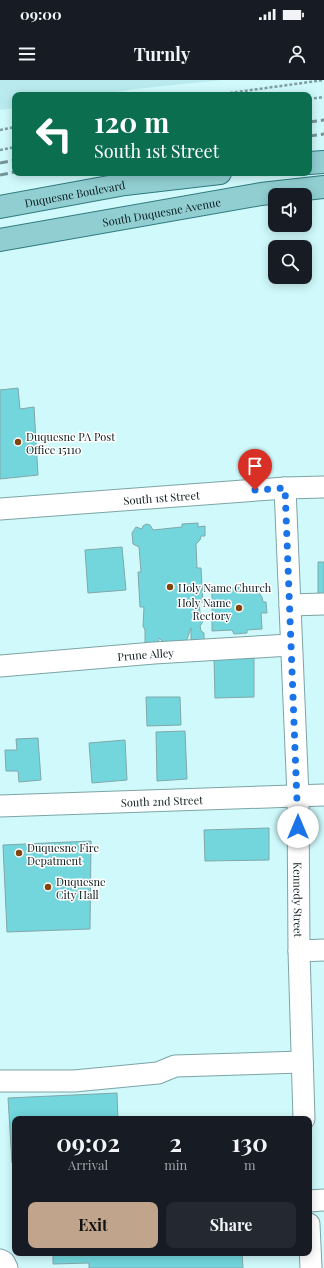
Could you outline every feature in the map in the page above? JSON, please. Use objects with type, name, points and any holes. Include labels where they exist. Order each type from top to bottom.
[{"type":"main road","points":[[312,163],[324,162]]},
{"type":"main road","name":"Duquesne Boulevard","points":[[0,207],[126,184],[194,176]]},
{"type":"main road","name":"South Duquesne Avenue","points":[[0,240],[261,194],[324,187]]},
{"type":"street","name":"South 1st Street","points":[[0,509],[285,488],[324,487]]},
{"type":"street","name":"Kennedy Street","points":[[285,488],[290,604],[290,646],[298,796],[299,951],[304,1116]]},
{"type":"street","points":[[290,604],[324,604]]},
{"type":"street","name":"Prune Alley","points":[[0,666],[154,653],[290,646]]},
{"type":"street","name":"South 2nd Street","points":[[0,806],[324,795]]},
{"type":"street","points":[[299,951],[324,950]]},
{"type":"street","points":[[0,1081],[74,1081],[158,1073],[175,1066],[302,1062]]},
{"type":"street","points":[[312,1201],[324,1200]]},
{"type":"street","points":[[310,1256],[311,1268]]},
{"type":"street","points":[[0,1260],[4,1262],[7,1268]]},
{"type":"path","points":[[237,92],[324,80]]},
{"type":"path","points":[[312,99],[324,97]]},
{"type":"path","points":[[0,130],[12,128]]},
{"type":"path","points":[[0,150],[12,148]]},
{"type":"shaded area","points":[[0,80],[222,80],[116,92],[12,92],[12,108],[0,110]]},
{"type":"building","name":"Duquesne PA Post Office 15110","points":[[18,388],[20,409],[34,407],[38,475],[0,479],[0,390]]},
{"type":"building","name":"Holy Name Church","points":[[198,523],[198,527],[205,526],[205,536],[201,536],[200,540],[196,544],[197,568],[201,568],[203,602],[199,602],[200,613],[204,620],[200,626],[201,631],[204,633],[204,640],[191,643],[191,628],[186,642],[167,645],[159,638],[158,647],[145,647],[145,630],[143,626],[144,607],[140,607],[138,572],[141,572],[139,547],[133,544],[132,533],[136,527],[142,529],[146,524],[150,525],[153,530],[182,527],[182,524]]},
{"type":"building","points":[[122,547],[126,590],[88,593],[85,550]]},
{"type":"building","points":[[318,562],[324,562],[324,597],[318,597]]},
{"type":"building","name":"Holy Name Rectory","points":[[246,587],[246,591],[256,591],[262,597],[263,602],[266,602],[267,613],[261,613],[262,629],[247,630],[247,633],[234,634],[232,630],[212,631],[212,590]]},
{"type":"building","points":[[254,658],[254,697],[215,698],[214,659]]},
{"type":"building","points":[[146,697],[180,697],[181,725],[147,726]]},
{"type":"building","points":[[185,731],[187,779],[157,781],[156,732]]},
{"type":"building","points":[[38,738],[41,780],[19,782],[18,771],[6,771],[5,750],[17,750],[16,739]]},
{"type":"building","points":[[125,740],[127,780],[92,783],[89,743]]},
{"type":"building","points":[[269,828],[269,860],[205,861],[204,830]]},
{"type":"building","name":"Duquesne City Hall","points":[[91,841],[90,929],[7,932],[3,845]]},
{"type":"building","points":[[117,1093],[118,1116],[12,1116],[12,1163],[8,1098]]},
{"type":"building","points":[[53,1256],[242,1256],[243,1268],[89,1268],[89,1263],[53,1264]]},
{"type":"railway","points":[[312,122],[324,120]]},
{"type":"railway","points":[[312,136],[324,134]]},
{"type":"railway","points":[[0,163],[12,161]]},
{"type":"railway","points":[[0,175],[12,173]]},
{"type":"place","name":"Duquesne PA Post Office 15110","points":[[18,442]]},
{"type":"place","name":"Holy Name Church","points":[[170,587]]},
{"type":"place","name":"Holy Name Rectory","points":[[239,608]]},
{"type":"place","name":"Duquesne Fire Depatment","points":[[19,853]]},
{"type":"place","name":"Duquesne City Hall","points":[[48,887]]},
{"type":"route","points":[[255,490],[285,488],[298,827]]}]
